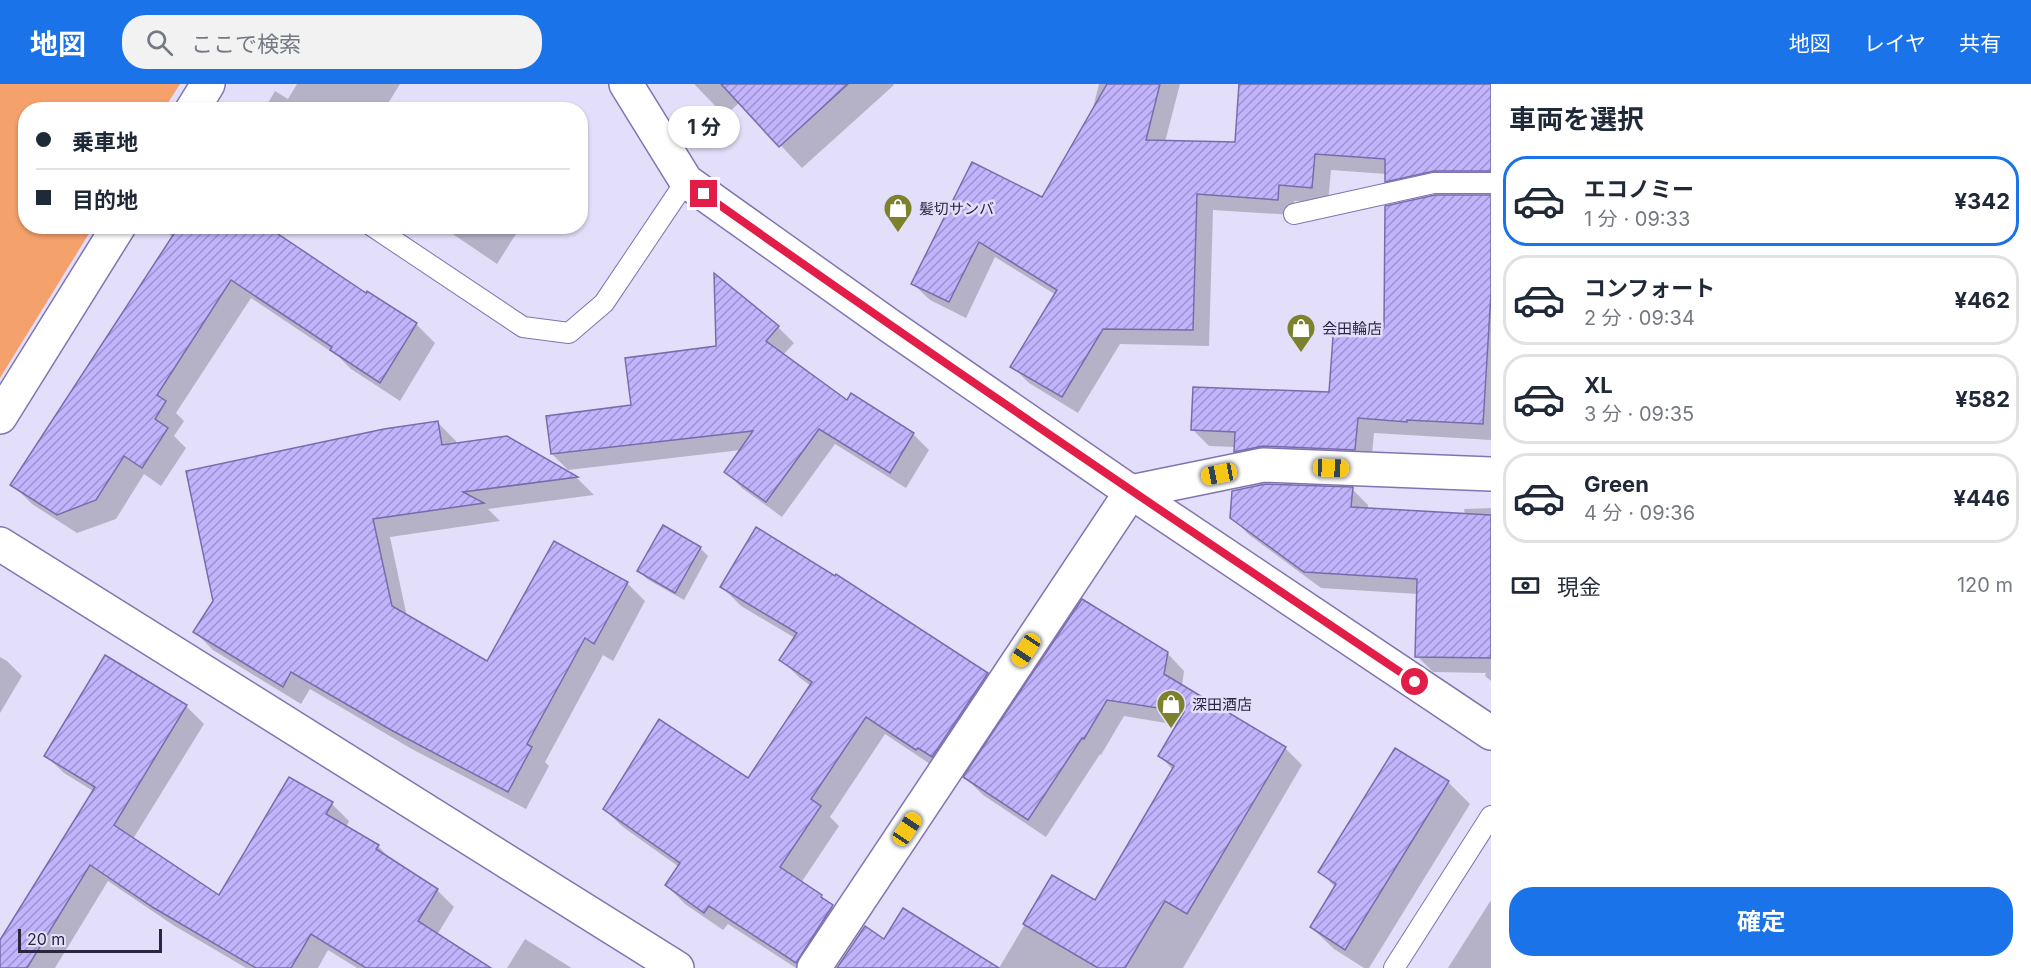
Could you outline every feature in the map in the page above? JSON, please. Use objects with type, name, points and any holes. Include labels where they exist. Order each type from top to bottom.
[{"type":"street","points":[[626,84],[686,181],[1131,492],[1491,733]]},
{"type":"street","points":[[0,417],[114,234]]},
{"type":"street","points":[[814,968],[1131,492],[1263,465],[1491,474]]},
{"type":"street","points":[[0,544],[677,968]]},
{"type":"lane","points":[[384,234],[523,327],[569,333],[604,303],[686,181]]},
{"type":"lane","points":[[1294,214],[1434,183],[1491,183]]},
{"type":"lane","points":[[1394,968],[1491,816]]},
{"type":"shaded area","points":[[0,84],[180,84],[168,102],[18,102],[18,234],[89,234],[0,378]]},
{"type":"building","points":[[721,84],[848,84],[779,147]]},
{"type":"building","points":[[1107,84],[1160,84],[1146,140],[1235,142],[1239,84],[1491,84],[1491,171],[1434,171],[1385,182],[1385,159],[1315,154],[1312,188],[1279,185],[1278,200],[1197,194],[1193,330],[1103,329],[1062,397],[1010,367],[1057,290],[979,242],[949,302],[911,284],[972,162],[1042,197]]},
{"type":"building","points":[[1435,195],[1491,195],[1491,294],[1483,424],[1358,418],[1355,450],[1263,446],[1234,452],[1235,432],[1191,430],[1193,387],[1329,392],[1334,323],[1384,327],[1385,206]]},
{"type":"building","points":[[174,234],[278,234],[366,293],[367,291],[417,323],[380,383],[330,350],[332,347],[231,280],[157,395],[166,401],[155,419],[168,428],[142,468],[124,456],[96,500],[57,515],[10,485]]},
{"type":"building","points":[[714,273],[779,326],[766,341],[847,400],[851,393],[914,433],[890,473],[819,429],[766,502],[724,472],[753,431],[551,454],[546,416],[631,405],[625,358],[716,346]]},
{"type":"building","points":[[438,421],[442,445],[507,436],[578,477],[463,492],[484,503],[373,519],[392,606],[487,661],[554,541],[628,582],[594,644],[585,638],[527,744],[532,747],[508,792],[391,730],[291,672],[283,687],[193,632],[213,601],[186,471],[384,429]]},
{"type":"building","points":[[1265,484],[1353,487],[1351,507],[1491,515],[1491,658],[1415,657],[1417,579],[1304,572],[1230,518],[1232,491]]},
{"type":"building","points":[[663,525],[701,547],[675,593],[637,571]]},
{"type":"building","points":[[756,527],[835,576],[836,574],[988,673],[932,757],[918,748],[916,750],[866,717],[811,799],[821,806],[780,867],[833,905],[796,963],[709,906],[704,913],[665,885],[680,863],[603,809],[659,719],[748,778],[812,682],[779,660],[797,633],[720,587]]},
{"type":"building","points":[[1082,599],[1168,652],[1164,674],[1286,747],[1187,914],[1165,901],[1125,968],[1098,968],[1023,924],[1052,875],[1095,900],[1174,766],[1158,756],[1184,712],[1107,700],[1084,739],[1082,738],[1028,820],[963,777]]},
{"type":"building","points":[[105,655],[187,705],[114,825],[219,895],[289,777],[333,802],[326,814],[379,845],[376,849],[438,889],[418,921],[491,968],[366,968],[311,934],[291,968],[256,968],[154,908],[90,865],[27,968],[0,968],[0,940],[95,787],[44,756]]},
{"type":"building","points":[[1395,748],[1449,781],[1345,950],[1310,927],[1336,884],[1318,872]]},
{"type":"building","points":[[903,908],[999,968],[837,968],[865,926],[884,939]]},
{"type":"place","name":"髪切サンバ","points":[[898,234]]},
{"type":"place","name":"会田輪店","points":[[1301,354]]},
{"type":"place","name":"深田酒店","points":[[1171,730]]},
{"type":"route","points":[[704,194],[890,326],[1415,682]]}]
